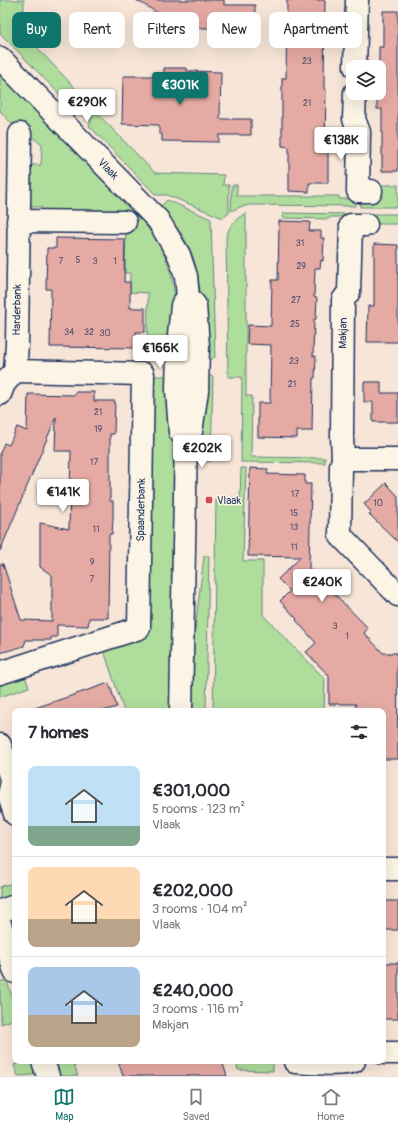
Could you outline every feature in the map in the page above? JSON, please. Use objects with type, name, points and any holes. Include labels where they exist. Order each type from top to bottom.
[{"type":"street","points":[[355,60],[357,0]]},
{"type":"street","name":"Vlaak","points":[[0,58],[158,220],[179,255],[186,276],[188,296],[182,305],[178,346],[177,390],[180,432],[186,438],[182,708]]},
{"type":"street","points":[[355,100],[354,119],[359,132],[358,191],[371,191]]},
{"type":"street","name":"Harderbank","points":[[0,394],[4,384],[14,371],[17,338],[20,134]]},
{"type":"street","points":[[18,220],[125,222]]},
{"type":"street","name":"Makjan","points":[[366,224],[351,224],[349,292],[343,300],[343,459],[341,466],[340,535],[398,595]]},
{"type":"street","name":"Spaanderbank","points":[[0,674],[139,628],[144,374],[14,371]]},
{"type":"street","points":[[343,459],[398,459]]},
{"type":"street","points":[[0,745],[12,782],[9,795],[12,804]]},
{"type":"street","points":[[386,869],[398,869]]},
{"type":"street","points":[[0,911],[12,907]]},
{"type":"street","points":[[0,924],[12,962]]},
{"type":"street","points":[[386,1053],[398,1054]]},
{"type":"street","points":[[44,1064],[48,1076]]},
{"type":"green space","points":[[0,0],[24,0],[24,12],[12,12],[12,45],[0,33]]},
{"type":"green space","points":[[15,48],[38,48],[78,91],[79,99],[73,102],[67,102]]},
{"type":"green space","points":[[0,74],[138,216],[152,234],[162,251],[169,268],[173,284],[175,319],[172,361],[147,360],[148,293],[130,292],[130,273],[125,273],[126,227],[41,217],[41,207],[26,206],[27,165],[41,165],[42,144],[12,124],[0,111]]},
{"type":"green space","points":[[96,112],[155,173],[224,175],[223,185],[229,185],[229,213],[223,218],[167,195],[156,195],[89,126],[92,116]]},
{"type":"green space","points":[[232,185],[237,185],[237,196],[339,196],[339,199],[355,199],[355,206],[250,205],[231,211]]},
{"type":"green space","points":[[382,185],[398,185],[398,207],[360,207],[360,199],[381,188]]},
{"type":"green space","points":[[167,200],[211,219],[215,357],[208,361],[203,361],[200,292],[195,264],[185,240],[160,207]]},
{"type":"green space","points":[[246,213],[246,396],[252,396],[251,457],[325,458],[325,463],[241,462],[242,377],[228,377],[226,237],[233,223]]},
{"type":"green space","points":[[283,213],[355,214],[355,217],[331,217],[328,219],[283,218]]},
{"type":"green space","points":[[360,214],[398,214],[398,224],[372,224],[360,217]]},
{"type":"green space","points":[[154,376],[172,376],[175,443],[170,708],[123,708],[103,648],[147,634]]},
{"type":"green space","points":[[203,376],[213,376],[211,461],[201,461],[198,438]]},
{"type":"green space","points":[[241,468],[246,468],[243,561],[263,561],[263,615],[325,679],[324,708],[213,708],[216,498],[240,498]]},
{"type":"green space","points":[[204,556],[209,556],[206,708],[193,708],[194,637]]},
{"type":"green space","points":[[24,674],[29,687],[0,697],[0,681]]},
{"type":"green space","points":[[12,883],[12,896],[0,900],[0,887]]},
{"type":"green space","points":[[0,981],[7,981],[12,997],[12,1020],[1,1024]]},
{"type":"green space","points":[[33,1064],[33,1075],[18,1076],[14,1065]]},
{"type":"green space","points":[[55,1064],[74,1064],[78,1076],[59,1076]]},
{"type":"green space","points":[[237,1064],[273,1064],[273,1071],[238,1070]]},
{"type":"building","points":[[136,0],[224,0],[224,5],[255,5],[255,12],[207,12],[207,28],[199,28],[199,12],[156,12]]},
{"type":"building","points":[[287,0],[325,0],[325,12],[287,12]]},
{"type":"building","points":[[383,11],[398,11],[398,171],[382,171],[382,109],[377,109],[377,100],[386,100],[386,60],[379,60],[379,47],[383,47]]},
{"type":"building","points":[[286,48],[324,48],[324,89],[326,89],[325,146],[328,146],[328,183],[309,183],[309,192],[289,191],[289,147],[282,146],[282,78],[286,78]]},
{"type":"building","points":[[164,68],[187,68],[187,71],[221,72],[220,119],[251,119],[251,135],[219,135],[219,142],[162,141],[162,134],[159,134],[159,125],[122,124],[123,76],[164,76]]},
{"type":"building","points":[[279,221],[310,222],[309,231],[321,231],[321,238],[324,238],[323,261],[321,260],[320,268],[315,268],[314,297],[317,298],[316,319],[314,319],[313,356],[316,356],[315,378],[313,378],[312,431],[297,431],[297,438],[258,437],[258,403],[270,403],[271,345],[247,344],[248,325],[271,326],[272,280],[278,280]]},
{"type":"building","points":[[56,238],[125,239],[124,282],[130,282],[130,308],[145,308],[145,332],[136,332],[136,348],[50,347],[51,289],[46,289],[47,248],[56,248]]},
{"type":"building","points":[[374,244],[398,245],[398,342],[367,342],[368,306],[374,306]]},
{"type":"building","points":[[364,382],[381,382],[381,393],[398,393],[398,422],[373,422],[373,402],[364,402]]},
{"type":"building","points":[[75,392],[94,392],[94,401],[115,401],[114,434],[110,434],[110,501],[113,501],[113,518],[112,534],[109,534],[108,618],[89,618],[88,626],[57,625],[57,637],[51,637],[51,640],[26,640],[24,646],[0,653],[0,564],[3,564],[21,620],[52,621],[52,575],[40,567],[40,523],[69,529],[71,451],[55,451],[56,417],[0,551],[0,453],[4,443],[9,445],[17,427],[27,431],[28,394],[75,395]]},
{"type":"building","points":[[250,468],[268,469],[267,474],[305,475],[305,484],[311,484],[309,568],[368,628],[364,633],[383,653],[397,653],[398,759],[386,759],[386,708],[355,708],[356,704],[329,704],[329,676],[306,652],[316,643],[280,601],[290,591],[278,579],[301,557],[248,556]]},
{"type":"building","points":[[386,483],[398,496],[398,542],[369,514],[371,512],[364,504]]},
{"type":"building","points":[[109,683],[117,707],[113,708],[35,708]]},
{"type":"building","points":[[386,901],[398,901],[398,930],[386,930]]},
{"type":"building","points":[[386,963],[398,963],[398,1019],[386,1019]]},
{"type":"building","points":[[119,1064],[223,1064],[227,1076],[123,1076]]},
{"type":"place","name":"Vlaak","points":[[209,500]]}]
